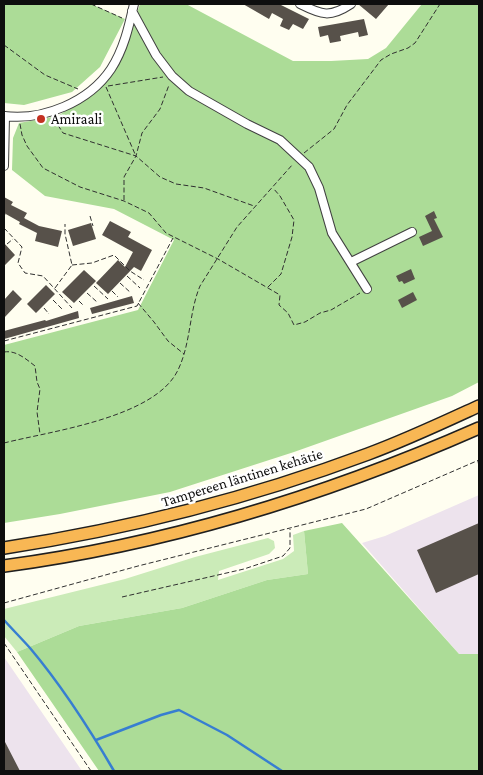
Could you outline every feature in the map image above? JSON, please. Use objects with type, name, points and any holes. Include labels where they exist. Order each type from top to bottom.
[{"type":"highway","name":"Tampereen läntinen kehätie","points":[[4,548],[131,525],[222,502],[368,454],[479,406]]},
{"type":"highway","points":[[4,566],[82,554],[136,543],[233,519],[312,494],[372,472],[479,428]]},
{"type":"street","points":[[300,4],[319,13],[337,12],[351,4]]},
{"type":"street","points":[[133,8],[156,55],[172,76],[189,91],[247,124],[280,140],[309,167],[314,175],[332,233],[367,289]]},
{"type":"street","points":[[4,166],[5,116],[39,114],[70,105],[94,88],[111,69],[125,40],[133,8]]},
{"type":"street","points":[[351,262],[412,232]]},
{"type":"path","points":[[91,4],[125,19]]},
{"type":"path","points":[[4,443],[114,416],[143,402],[167,385],[174,377],[190,336],[196,295],[236,227],[299,158],[334,129],[347,105],[381,60],[415,43],[440,4]]},
{"type":"path","points":[[4,45],[45,75],[83,91],[172,76],[160,109],[142,133],[136,156],[124,178],[124,201]]},
{"type":"path","points":[[106,86],[136,156],[160,178],[176,184],[204,188],[254,206]]},
{"type":"path","points":[[49,111],[63,133],[136,156]]},
{"type":"path","points":[[18,116],[22,135],[43,168],[80,187],[124,201],[148,213],[166,233],[218,259],[280,295],[279,305],[288,314],[294,325],[331,310],[367,289]]},
{"type":"path","points":[[267,287],[281,274],[292,237],[294,220],[273,188]]},
{"type":"path","points":[[90,216],[93,226]]},
{"type":"path","points":[[64,224],[72,264]]},
{"type":"path","points":[[4,228],[22,247],[18,263],[25,273],[43,276],[72,308]]},
{"type":"path","points":[[4,341],[137,306],[173,237]]},
{"type":"path","points":[[7,244],[13,238]]},
{"type":"path","points":[[72,264],[92,263],[114,255],[130,271],[144,280]]},
{"type":"path","points":[[54,288],[72,264]]},
{"type":"path","points":[[127,276],[140,288]]},
{"type":"path","points":[[120,283],[131,294]]},
{"type":"path","points":[[94,286],[108,300]]},
{"type":"path","points":[[112,291],[118,297]]},
{"type":"path","points":[[87,292],[97,302]]},
{"type":"path","points":[[53,300],[63,310]]},
{"type":"path","points":[[79,301],[84,306]]},
{"type":"path","points":[[138,303],[168,341],[184,354]]},
{"type":"path","points":[[44,308],[49,314]]},
{"type":"path","points":[[4,352],[9,351],[17,354],[35,366],[36,382],[40,389],[37,412],[40,435]]},
{"type":"path","points":[[4,603],[138,566],[366,509],[479,461],[479,467]]},
{"type":"path","points":[[122,597],[244,569],[283,556],[290,548],[290,528]]},
{"type":"path","points":[[4,643],[91,771]]},
{"type":"shaded area","points":[[479,495],[479,654],[459,654],[362,543],[385,536]]},
{"type":"shaded area","points":[[4,657],[82,771],[4,771]]},
{"type":"green space","points":[[4,4],[91,4],[125,19],[100,67],[72,92],[24,105],[4,103]]},
{"type":"green space","points":[[140,4],[186,4],[293,61],[331,61],[368,59],[386,48],[422,4],[479,4],[479,382],[452,396],[294,452],[170,492],[4,523],[4,345],[138,310],[174,240],[114,209],[45,196],[12,170],[13,138],[19,123],[58,116],[97,89],[127,43]]},
{"type":"green space","points":[[342,523],[459,654],[479,654],[479,771],[99,771],[17,652],[79,626],[182,608],[267,580],[308,574],[304,531]]},
{"type":"green space","points":[[304,531],[308,574],[267,580],[182,608],[79,626],[17,652],[4,636],[4,609],[125,579],[195,557],[268,538],[274,541],[275,548],[269,554],[219,571],[218,580],[283,559],[294,551],[293,535]]},
{"type":"building","points":[[243,4],[279,4],[309,19],[303,29],[293,24],[289,30],[280,26],[283,19],[272,13],[269,19]]},
{"type":"building","points":[[358,4],[389,4],[376,19]]},
{"type":"building","points":[[364,19],[368,35],[359,37],[358,32],[340,36],[341,41],[330,43],[328,35],[320,37],[318,27]]},
{"type":"building","points":[[4,197],[13,202],[11,205],[27,213],[24,218],[39,226],[62,231],[58,247],[35,241],[37,233],[19,224],[20,222],[4,213]]},
{"type":"building","points":[[434,211],[437,218],[434,219],[443,237],[423,246],[419,237],[432,231],[425,216]]},
{"type":"building","points":[[110,221],[131,232],[128,237],[152,250],[141,271],[134,267],[108,294],[96,283],[118,260],[125,267],[133,252],[102,235]]},
{"type":"building","points":[[91,223],[96,239],[73,246],[68,230]]},
{"type":"building","points":[[4,243],[15,255],[4,266]]},
{"type":"building","points":[[411,269],[415,279],[404,284],[402,281],[399,282],[396,276]]},
{"type":"building","points":[[84,270],[96,281],[74,303],[62,292]]},
{"type":"building","points":[[46,285],[55,294],[36,313],[27,304]]},
{"type":"building","points":[[13,290],[22,299],[4,318],[4,300]]},
{"type":"building","points":[[413,292],[417,300],[402,308],[398,300]]},
{"type":"building","points":[[132,296],[134,303],[92,314],[90,308]]},
{"type":"building","points":[[78,311],[79,318],[4,339],[4,331]]},
{"type":"building","points":[[479,523],[479,574],[436,593],[417,550]]},
{"type":"building","points":[[4,740],[20,771],[4,771]]},
{"type":"waterway","points":[[4,620],[30,648],[64,692],[114,771]]},
{"type":"waterway","points":[[96,740],[179,710],[227,735],[282,771]]},
{"type":"place","name":"Amiraali","points":[[41,119]]}]
